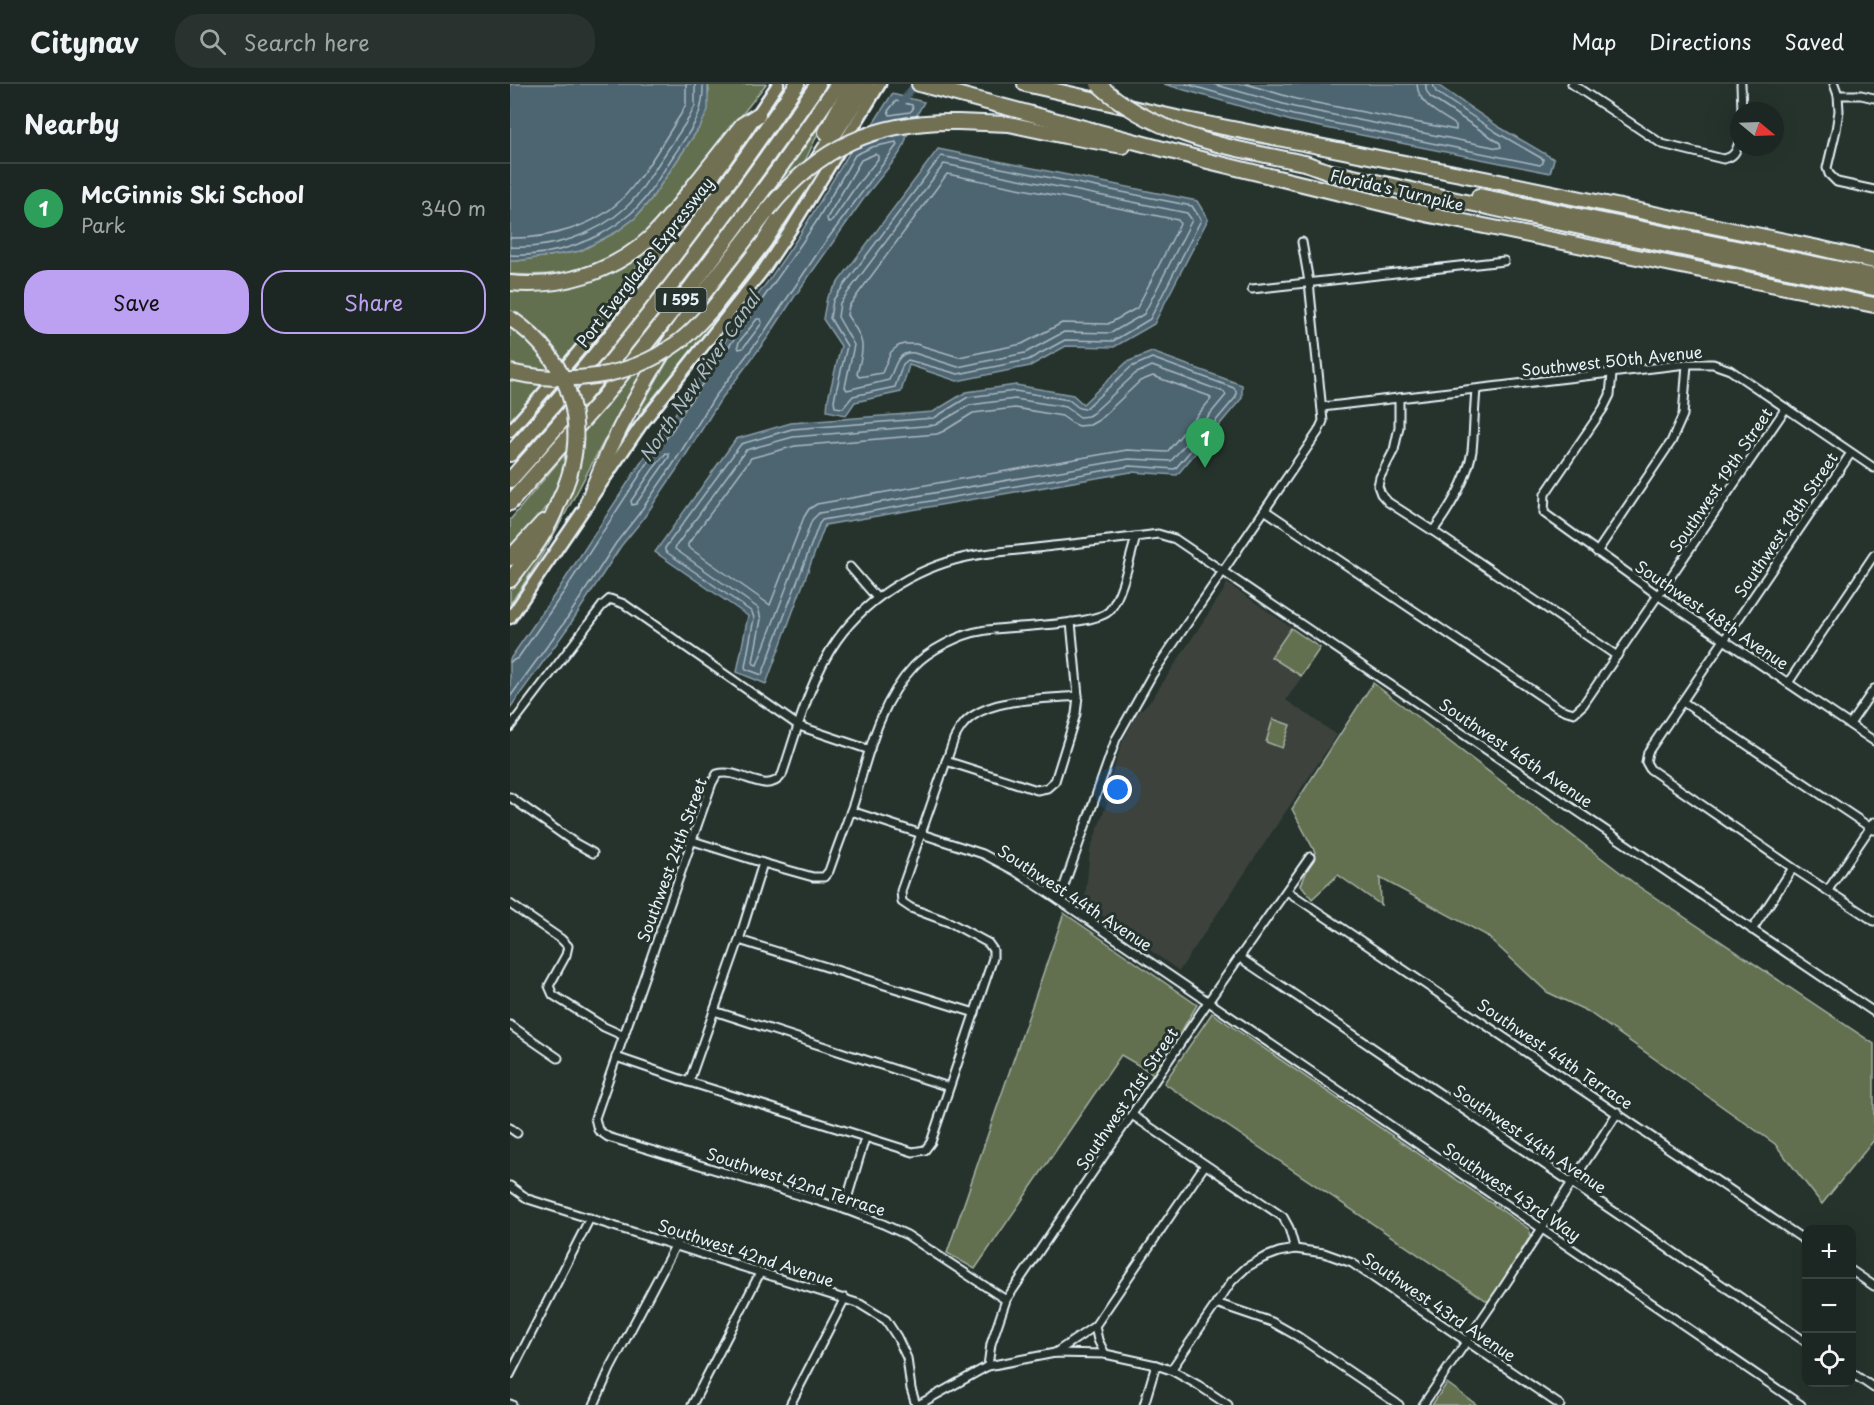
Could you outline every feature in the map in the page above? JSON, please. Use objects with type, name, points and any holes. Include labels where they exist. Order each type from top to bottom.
[{"type":"highway","name":"Port Everglades Expressway","points":[[510,454],[661,272],[797,84]]},
{"type":"highway","points":[[510,480],[591,386],[679,277],[754,177],[818,84]]},
{"type":"highway","name":"I 595","points":[[510,503],[602,399],[692,286],[838,84]]},
{"type":"highway","points":[[813,165],[819,147],[852,84]]},
{"type":"highway","points":[[510,372],[534,377],[569,379],[597,376],[621,371],[648,360],[677,344],[713,308],[764,243],[867,84]]},
{"type":"highway","name":"Florida's Turnpike","points":[[919,84],[1208,160],[1430,215],[1874,305]]},
{"type":"highway","name":"Florida's Turnpike","points":[[1025,84],[1177,118],[1485,179],[1874,261]]},
{"type":"highway","points":[[1098,84],[1150,120],[1185,135],[1212,143],[1305,164],[1539,208],[1874,276]]},
{"type":"highway","points":[[510,283],[542,284],[577,278],[610,265],[631,253],[667,220],[742,125],[758,115]]},
{"type":"highway","points":[[587,504],[596,478],[631,409],[668,345],[782,193],[811,165],[831,151],[853,140],[899,126],[958,122],[1009,124],[1065,136],[1208,160]]},
{"type":"highway","points":[[1305,164],[1327,171],[1536,218],[1874,288]]},
{"type":"highway","points":[[510,318],[532,335],[556,363],[570,396],[576,432],[575,456],[569,480],[553,518],[539,542],[510,580]]},
{"type":"highway","points":[[510,558],[558,503]]},
{"type":"main road","points":[[510,432],[587,341],[654,256],[758,115],[778,84]]},
{"type":"main road","points":[[510,618],[653,409],[768,262],[880,84]]},
{"type":"street","points":[[1572,84],[1662,144],[1723,159],[1733,156]]},
{"type":"street","points":[[1742,84],[1742,102]]},
{"type":"street","points":[[1834,84],[1838,95],[1836,130],[1827,168],[1829,174],[1837,182],[1874,190]]},
{"type":"street","points":[[1838,95],[1861,95],[1874,98]]},
{"type":"street","points":[[1059,900],[1116,738],[1152,675],[1266,511],[1323,421],[1309,282],[1302,243]]},
{"type":"street","points":[[1252,289],[1504,261]]},
{"type":"street","points":[[1597,552],[1671,442],[1683,415],[1687,364]]},
{"type":"street","name":"Southwest 50th Avenue","points":[[1322,407],[1687,364],[1713,364],[1730,370],[1874,468]]},
{"type":"street","name":"Southwest 48th Avenue","points":[[1612,374],[1610,395],[1603,409],[1545,494],[1544,513],[1659,596],[1874,741]]},
{"type":"street","points":[[1433,531],[1455,496],[1469,460],[1476,390]]},
{"type":"street","points":[[1399,398],[1399,427],[1394,450],[1380,477],[1378,486],[1381,494],[1388,502],[1617,656]]},
{"type":"street","name":"Southwest 19th Street","points":[[1266,511],[1560,709],[1574,713],[1583,705],[1659,596],[1786,408]]},
{"type":"street","name":"Southwest 18th Street","points":[[1793,868],[1650,769],[1646,762],[1648,752],[1851,453]]},
{"type":"street","name":"Southwest 46th Avenue","points":[[1136,537],[1158,534],[1169,536],[1224,571],[1874,1012]]},
{"type":"street","points":[[693,841],[813,877],[824,877],[829,871],[851,811],[885,707],[897,686],[915,665],[942,646],[980,631],[1071,622],[1109,612],[1117,598],[1136,537]]},
{"type":"street","name":"Southwest 24th Street","points":[[598,1130],[595,1118],[712,783],[717,774],[726,772],[767,784],[777,781],[782,775],[823,665],[837,640],[877,598],[920,573],[945,563],[977,555],[1136,537]]},
{"type":"street","points":[[1788,683],[1874,555]]},
{"type":"street","points":[[850,567],[877,598]]},
{"type":"street","points":[[510,727],[602,606],[610,599],[624,604],[799,726],[870,750]]},
{"type":"street","points":[[946,761],[1037,790],[1047,788],[1055,781],[1076,714],[1078,696],[1071,622]]},
{"type":"street","points":[[1850,724],[1874,689]]},
{"type":"street","points":[[616,1057],[865,1138],[913,1152],[925,1150],[931,1142],[975,1013],[993,957],[993,950],[988,943],[951,922],[911,908],[902,902],[901,891],[954,739],[962,725],[973,716],[993,706],[1078,696]]},
{"type":"street","points":[[1683,702],[1873,827],[1828,890]]},
{"type":"street","points":[[510,796],[575,843],[593,853]]},
{"type":"street","name":"Southwest 44th Avenue","points":[[851,811],[982,854],[1059,900],[1208,1002]]},
{"type":"street","name":"Southwest 21st Street","points":[[988,1366],[991,1344],[1006,1300],[1208,1002],[1310,857]]},
{"type":"street","points":[[689,1082],[739,940],[763,863]]},
{"type":"street","points":[[1752,930],[1793,868],[1874,921]]},
{"type":"street","name":"Southwest 44th Terrace","points":[[1287,891],[1618,1112],[1802,1238]]},
{"type":"street","points":[[510,904],[568,946],[566,955],[549,986],[553,995],[604,1027],[624,1036]]},
{"type":"street","points":[[739,940],[975,1013]]},
{"type":"street","name":"Southwest 44th Avenue","points":[[1239,957],[1802,1339]]},
{"type":"street","name":"Southwest 43rd Way","points":[[1208,1002],[1801,1405]]},
{"type":"street","points":[[714,1011],[949,1087]]},
{"type":"street","points":[[510,1025],[558,1058]]},
{"type":"street","points":[[1423,1405],[1618,1112]]},
{"type":"street","points":[[1132,1115],[1283,1217],[1289,1227],[1295,1249],[1263,1258],[1247,1267],[1232,1281],[1171,1370]]},
{"type":"street","points":[[510,1128],[518,1132]]},
{"type":"street","name":"Southwest 42nd Terrace","points":[[598,1130],[608,1137],[844,1209],[907,1235],[1006,1300]]},
{"type":"street","points":[[844,1209],[865,1138]]},
{"type":"street","points":[[1055,1353],[1095,1326],[1205,1165]]},
{"type":"street","name":"Southwest 42nd Avenue","points":[[510,1186],[528,1199],[860,1304],[886,1320],[897,1337],[907,1358],[911,1389],[917,1405],[988,1366],[1055,1353],[1105,1354],[1156,1365],[1171,1370],[1228,1405]]},
{"type":"street","points":[[510,1375],[590,1218]]},
{"type":"street","points":[[594,1405],[610,1369],[676,1244]]},
{"type":"street","name":"Southwest 43rd Avenue","points":[[1295,1249],[1324,1253],[1352,1263],[1560,1405]]},
{"type":"street","points":[[692,1405],[760,1273]]},
{"type":"street","points":[[1856,1274],[1874,1286]]},
{"type":"street","points":[[790,1405],[844,1298]]},
{"type":"street","points":[[1216,1303],[1272,1322],[1297,1335],[1399,1405]]},
{"type":"street","points":[[1095,1326],[1098,1341],[1105,1354]]},
{"type":"street","points":[[1144,1405],[1156,1365]]},
{"type":"street","points":[[1856,1376],[1874,1388]]},
{"type":"shaded area","points":[[1227,583],[1321,648],[1286,700],[1337,735],[1179,971],[1086,904],[1090,850],[1107,803],[1104,798],[1122,743],[1137,714],[1152,699]]},
{"type":"green space","points":[[708,84],[766,84],[661,218],[628,246],[592,264],[554,274],[510,274],[510,261],[580,251],[616,232],[635,218],[651,199],[701,125],[709,91]]},
{"type":"green space","points":[[821,124],[804,163],[783,182],[764,205]]},
{"type":"green space","points":[[655,242],[564,362],[540,333],[510,310],[510,289],[553,289],[581,284],[621,268],[645,252]]},
{"type":"green space","points":[[767,252],[712,326],[639,415],[637,414],[670,357],[700,334]]},
{"type":"green space","points":[[510,327],[536,349],[554,373],[510,421]]},
{"type":"green space","points":[[663,336],[665,337],[644,369],[551,539],[510,604],[510,588],[558,520],[571,494],[582,458],[583,432]]},
{"type":"green space","points":[[569,449],[566,465],[555,493],[540,517],[510,552],[510,520]]},
{"type":"green space","points":[[1291,628],[1320,648],[1301,676],[1271,657]]},
{"type":"green space","points":[[1373,683],[1638,886],[1874,1044],[1874,1140],[1822,1204],[1775,1144],[1587,1011],[1547,992],[1486,935],[1380,878],[1381,905],[1338,875],[1312,899],[1301,885],[1315,852],[1292,809]]},
{"type":"green space","points":[[1273,719],[1290,725],[1282,748],[1266,742]]},
{"type":"green space","points":[[1064,913],[1197,1005],[1155,1075],[1121,1055],[975,1269],[947,1253]]},
{"type":"green space","points":[[1212,1013],[1529,1229],[1531,1235],[1490,1303],[1164,1083]]},
{"type":"green space","points":[[1447,1383],[1477,1405],[1432,1405]]},
{"type":"water","points":[[510,84],[708,84],[708,110],[701,125],[651,199],[635,218],[616,232],[580,251],[510,261]]},
{"type":"water","points":[[1164,84],[1436,84],[1499,127],[1554,159],[1550,173],[1291,121]]},
{"type":"water","points":[[892,94],[924,102],[915,118],[871,127]]},
{"type":"water","points":[[908,133],[897,157],[867,194],[768,337],[719,402],[643,519],[621,546],[569,626],[510,708],[510,659],[642,461],[799,236],[851,150],[882,138]]},
{"type":"water","points":[[938,149],[1197,201],[1208,219],[1154,324],[1114,347],[1066,346],[1030,366],[957,381],[909,365],[901,392],[855,402],[846,415],[827,411],[841,346],[823,319],[827,297]]},
{"type":"water","points":[[1152,352],[1242,385],[1242,398],[1177,475],[1131,472],[825,525],[766,684],[737,672],[748,616],[655,552],[736,439],[791,423],[933,412],[966,392],[1016,385],[1073,395],[1083,404],[1127,362]]},
{"type":"waterway","name":"North New River Canal","points":[[901,104],[915,84]]},
{"type":"place","name":"McGinnis Ski School","points":[[1205,468]]}]
